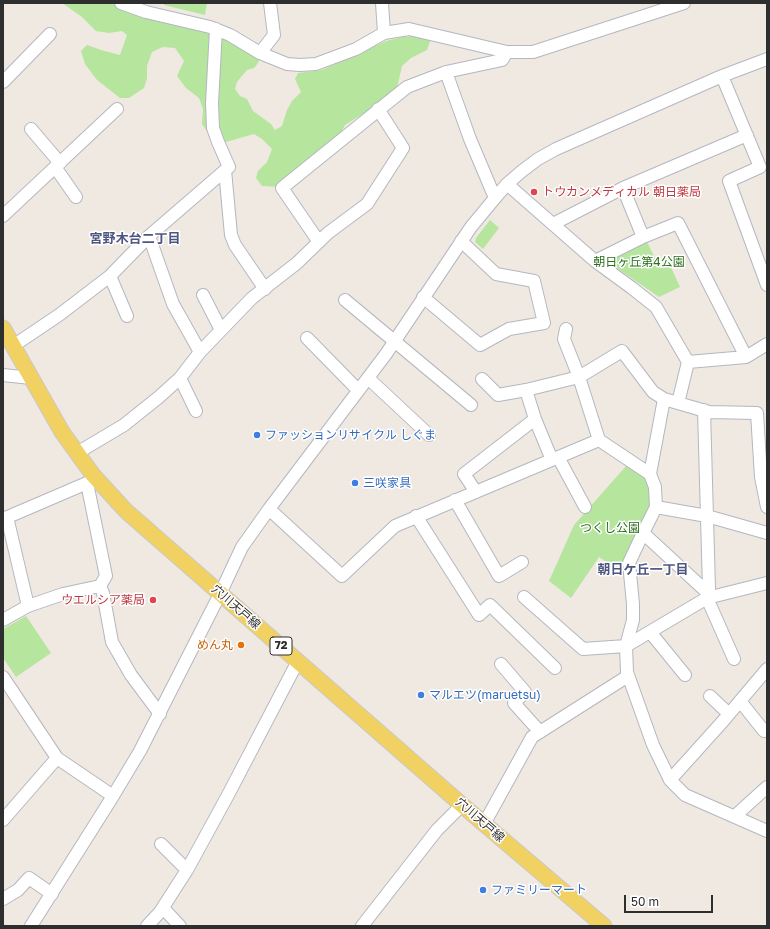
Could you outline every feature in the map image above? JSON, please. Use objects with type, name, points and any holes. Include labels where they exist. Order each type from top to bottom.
[{"type":"main road","name":"穴川天戸線","points":[[3,328],[62,432],[77,453],[92,481],[462,805],[604,926]]},
{"type":"street","points":[[122,3],[146,12],[216,29],[230,35],[260,53],[287,64],[300,66],[316,64],[356,49],[384,33],[409,29],[507,52],[533,52],[684,3]]},
{"type":"street","points":[[260,53],[274,35],[270,3]]},
{"type":"street","points":[[382,3],[384,33]]},
{"type":"street","points":[[13,346],[59,315],[110,276],[149,236],[229,167],[218,142],[214,128],[212,103],[216,29]]},
{"type":"street","points":[[3,82],[50,34]]},
{"type":"street","points":[[319,242],[282,188],[407,87],[446,72],[502,60],[507,52]]},
{"type":"street","points":[[31,926],[113,796],[160,714],[242,547],[368,378],[461,241],[495,198],[507,184],[538,159],[556,149],[722,76],[767,59]]},
{"type":"street","points":[[446,72],[470,139],[495,198]]},
{"type":"street","points":[[722,76],[760,167],[729,181],[767,285]]},
{"type":"street","points":[[3,216],[116,109]]},
{"type":"street","points":[[77,453],[124,425],[159,397],[180,378],[200,352],[252,298],[298,263],[328,233],[367,204],[403,148],[378,109]]},
{"type":"street","points":[[31,129],[58,165],[76,197]]},
{"type":"street","points":[[553,224],[623,188],[747,135]]},
{"type":"street","points":[[225,170],[231,235],[235,245],[265,289]]},
{"type":"street","points":[[507,184],[595,261],[656,307],[688,362],[678,403]]},
{"type":"street","points":[[623,188],[643,237]]},
{"type":"street","points":[[595,261],[643,237],[678,223],[746,358]]},
{"type":"street","points":[[149,236],[173,304],[200,352]]},
{"type":"street","points":[[423,297],[480,345],[509,329],[544,323],[534,281],[496,274],[461,241]]},
{"type":"street","points":[[110,276],[127,316]]},
{"type":"street","points":[[203,295],[221,330]]},
{"type":"street","points":[[345,300],[471,405]]},
{"type":"street","points":[[566,329],[564,339],[579,377],[599,440],[650,474]]},
{"type":"street","points":[[307,338],[358,390]]},
{"type":"street","points":[[688,362],[746,358],[767,344]]},
{"type":"street","points":[[482,379],[498,395],[526,390],[579,377],[622,350],[652,392],[664,399],[709,412],[757,412],[767,507]]},
{"type":"street","points":[[3,375],[31,378]]},
{"type":"street","points":[[180,378],[196,411]]},
{"type":"street","points":[[368,378],[429,436]]},
{"type":"street","points":[[526,390],[535,418],[555,459],[585,507]]},
{"type":"street","points":[[664,399],[650,474],[655,487],[656,507],[629,563],[633,620],[626,646],[626,672],[653,746],[670,780],[685,795],[767,831]]},
{"type":"street","points":[[704,410],[708,595],[734,659]]},
{"type":"street","points":[[476,492],[464,474],[535,418]]},
{"type":"street","points":[[269,509],[342,576],[395,526],[599,440]]},
{"type":"street","points":[[3,620],[28,606],[63,594],[100,586],[106,576],[92,481],[5,518],[28,606]]},
{"type":"street","points":[[455,500],[499,576],[522,562]]},
{"type":"street","points":[[656,507],[707,516],[767,533]]},
{"type":"street","points":[[416,516],[479,615],[490,604],[555,668]]},
{"type":"street","points":[[643,533],[708,595]]},
{"type":"street","points":[[524,597],[583,649],[626,646],[708,595],[767,582]]},
{"type":"street","points":[[100,586],[103,593],[112,642],[131,675],[160,714]]},
{"type":"street","points":[[650,632],[685,675]]},
{"type":"street","points":[[147,926],[163,908],[187,870],[298,661]]},
{"type":"street","points":[[502,664],[525,692],[514,703],[540,732]]},
{"type":"street","points":[[670,780],[767,669]]},
{"type":"street","points":[[484,824],[532,738],[628,676]]},
{"type":"street","points":[[3,677],[7,690],[57,758],[113,796]]},
{"type":"street","points":[[710,696],[729,714]]},
{"type":"street","points":[[740,701],[764,731]]},
{"type":"street","points":[[3,820],[57,758]]},
{"type":"street","points":[[735,816],[767,787]]},
{"type":"street","points":[[362,926],[437,830],[462,805]]},
{"type":"street","points":[[161,844],[187,870]]},
{"type":"street","points":[[3,899],[18,890],[29,878],[52,894]]},
{"type":"street","points":[[163,908],[180,926]]},
{"type":"green space","points":[[62,3],[111,3],[138,16],[199,30],[229,40],[260,58],[254,68],[247,70],[241,77],[237,82],[235,89],[240,96],[247,99],[253,111],[271,124],[275,130],[282,126],[287,110],[292,101],[301,92],[295,79],[298,73],[322,70],[386,41],[414,36],[430,41],[427,50],[411,58],[402,66],[397,88],[370,113],[361,115],[345,125],[339,136],[281,187],[262,186],[256,178],[258,171],[267,162],[272,149],[262,139],[254,134],[226,142],[211,137],[202,124],[203,109],[199,98],[186,88],[177,76],[184,61],[175,48],[163,47],[152,52],[147,66],[147,78],[144,88],[129,98],[120,98],[97,80],[85,64],[81,51],[87,45],[120,55],[127,35],[122,31],[109,33],[96,31],[82,17]]},
{"type":"green space","points":[[164,3],[207,3],[205,15],[164,5]]},
{"type":"green space","points":[[490,220],[499,228],[483,249],[475,242],[476,238]]},
{"type":"green space","name":"朝日ヶ丘第4公園","points":[[646,240],[660,268],[669,263],[680,287],[659,297],[611,264],[609,260]]},
{"type":"green space","name":"つくし公園","points":[[627,465],[647,478],[652,504],[628,576],[599,557],[571,598],[549,581],[574,525]]},
{"type":"green space","points":[[26,616],[51,653],[16,677],[3,658],[3,629]]},
{"type":"place","name":"トウカンメディカル 朝日薬局","points":[[534,192]]},
{"type":"place","name":"ファッションリサイクル しぐま","points":[[257,435]]},
{"type":"place","name":"三咲家具","points":[[355,483]]},
{"type":"place","name":"ウエルシア薬局","points":[[153,600]]},
{"type":"place","name":"めん丸","points":[[241,645]]},
{"type":"place","name":"マルエツ(maruetsu)","points":[[421,695]]},
{"type":"place","name":"ファミリーマート","points":[[483,890]]},
{"type":"district","name":"宮野木台二丁目","points":[[135,239]]},
{"type":"district","name":"朝日ケ丘一丁目","points":[[643,570]]}]
